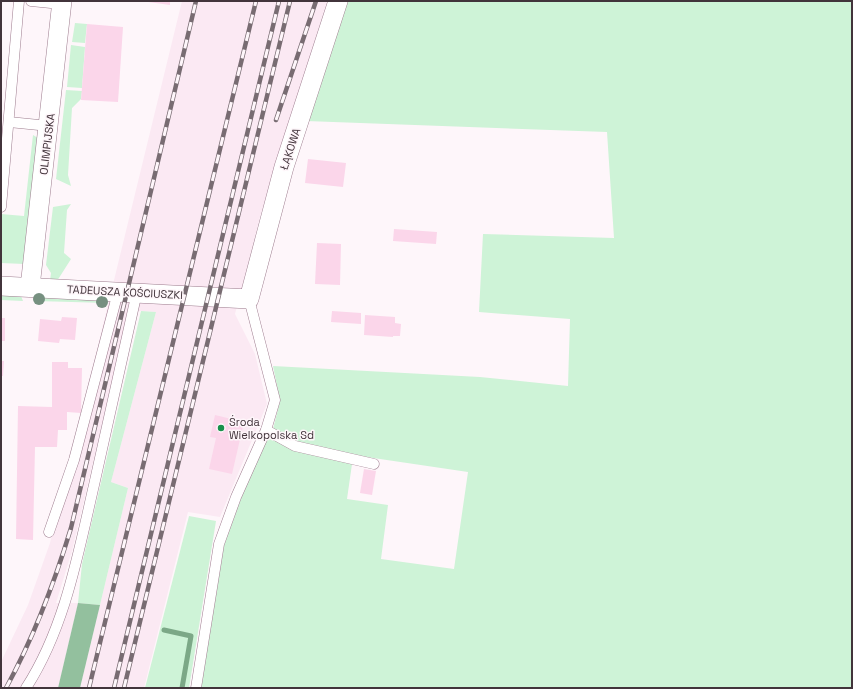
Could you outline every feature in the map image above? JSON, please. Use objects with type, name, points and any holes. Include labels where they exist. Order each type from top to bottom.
[{"type":"street","name":"ŁĄKOWA","points":[[249,298],[284,167],[338,1]]},
{"type":"street","name":"OLIMPIJSKA","points":[[30,287],[62,3]]},
{"type":"street","name":"TADEUSZA KOŚCIUSZKI","points":[[1,286],[249,298]]},
{"type":"lane","points":[[1,207],[19,1]]},
{"type":"lane","points":[[31,1],[62,3]]},
{"type":"lane","points":[[9,122],[49,126]]},
{"type":"lane","points":[[49,532],[74,460],[118,292]]},
{"type":"lane","points":[[26,688],[36,672],[52,638],[76,566],[136,292]]},
{"type":"lane","points":[[196,688],[219,544],[236,496],[266,430],[275,400],[249,298]]},
{"type":"lane","points":[[266,430],[295,446],[374,464]]},
{"type":"shaded area","points":[[182,1],[327,1],[261,213],[235,314],[255,354],[267,404],[220,517],[188,512],[144,688],[80,688],[128,488],[111,482],[156,312],[129,310],[72,551],[56,603],[78,603],[58,688],[1,688],[1,662],[28,605],[50,543]]},
{"type":"green space","points":[[342,1],[852,1],[852,688],[201,688],[224,545],[243,493],[268,436],[352,464],[347,499],[388,505],[381,559],[454,569],[468,472],[353,455],[296,442],[273,429],[280,401],[273,366],[480,377],[568,386],[570,319],[479,312],[483,234],[614,238],[607,132],[306,121]]},
{"type":"green space","points":[[75,23],[87,24],[85,43],[72,42]]},
{"type":"green space","points":[[71,45],[85,47],[82,88],[67,87]]},
{"type":"green space","points":[[66,90],[82,91],[81,99],[72,108],[68,175],[71,186],[56,179]]},
{"type":"green space","points":[[33,135],[38,138],[24,264],[1,263],[1,214],[24,216]]},
{"type":"green space","points":[[71,204],[67,210],[64,253],[71,259],[57,281],[50,281],[51,273],[46,265],[53,207]]},
{"type":"green space","points":[[1,296],[21,296],[23,301],[1,300]]},
{"type":"green space","points":[[37,297],[105,299],[107,303],[36,301]]},
{"type":"green space","points":[[141,311],[156,312],[111,482],[128,488],[100,605],[78,603],[82,564]]},
{"type":"green space","points":[[189,516],[216,521],[189,688],[145,688]]},
{"type":"green space","points":[[78,603],[100,605],[80,688],[58,688]]},
{"type":"building","points":[[141,1],[170,1],[170,5]]},
{"type":"building","points":[[87,24],[123,27],[118,102],[81,100]]},
{"type":"building","points":[[308,159],[346,163],[343,187],[305,183]]},
{"type":"building","points":[[394,229],[437,232],[436,244],[393,241]]},
{"type":"building","points":[[317,243],[341,244],[340,285],[315,284]]},
{"type":"building","points":[[332,311],[361,313],[361,324],[331,322]]},
{"type":"building","points":[[365,315],[395,317],[395,323],[401,324],[400,336],[364,335]]},
{"type":"building","points":[[62,317],[77,318],[75,340],[60,339],[59,343],[38,341],[40,319],[61,321]]},
{"type":"building","points":[[1,318],[5,318],[5,341],[1,341]]},
{"type":"building","points":[[1,361],[4,361],[3,376],[1,376]]},
{"type":"building","points":[[52,362],[68,362],[68,368],[82,368],[81,413],[67,412],[67,430],[58,430],[57,447],[35,447],[33,540],[16,539],[18,406],[52,407]]},
{"type":"building","points":[[215,415],[244,422],[232,474],[209,469],[216,438],[210,437]]},
{"type":"building","points":[[364,469],[376,471],[372,495],[360,493]]},
{"type":"waterway","points":[[164,630],[191,636],[182,688]]},
{"type":"railway","points":[[6,688],[26,649],[43,610],[71,528],[196,1]]},
{"type":"railway","points":[[89,688],[256,1]]},
{"type":"railway","points":[[114,688],[279,1]]},
{"type":"railway","points":[[124,688],[290,1]]},
{"type":"railway","points":[[276,120],[316,1]]},
{"type":"place","name":"Środa Wielkopolska Sd","points":[[221,428]]}]
